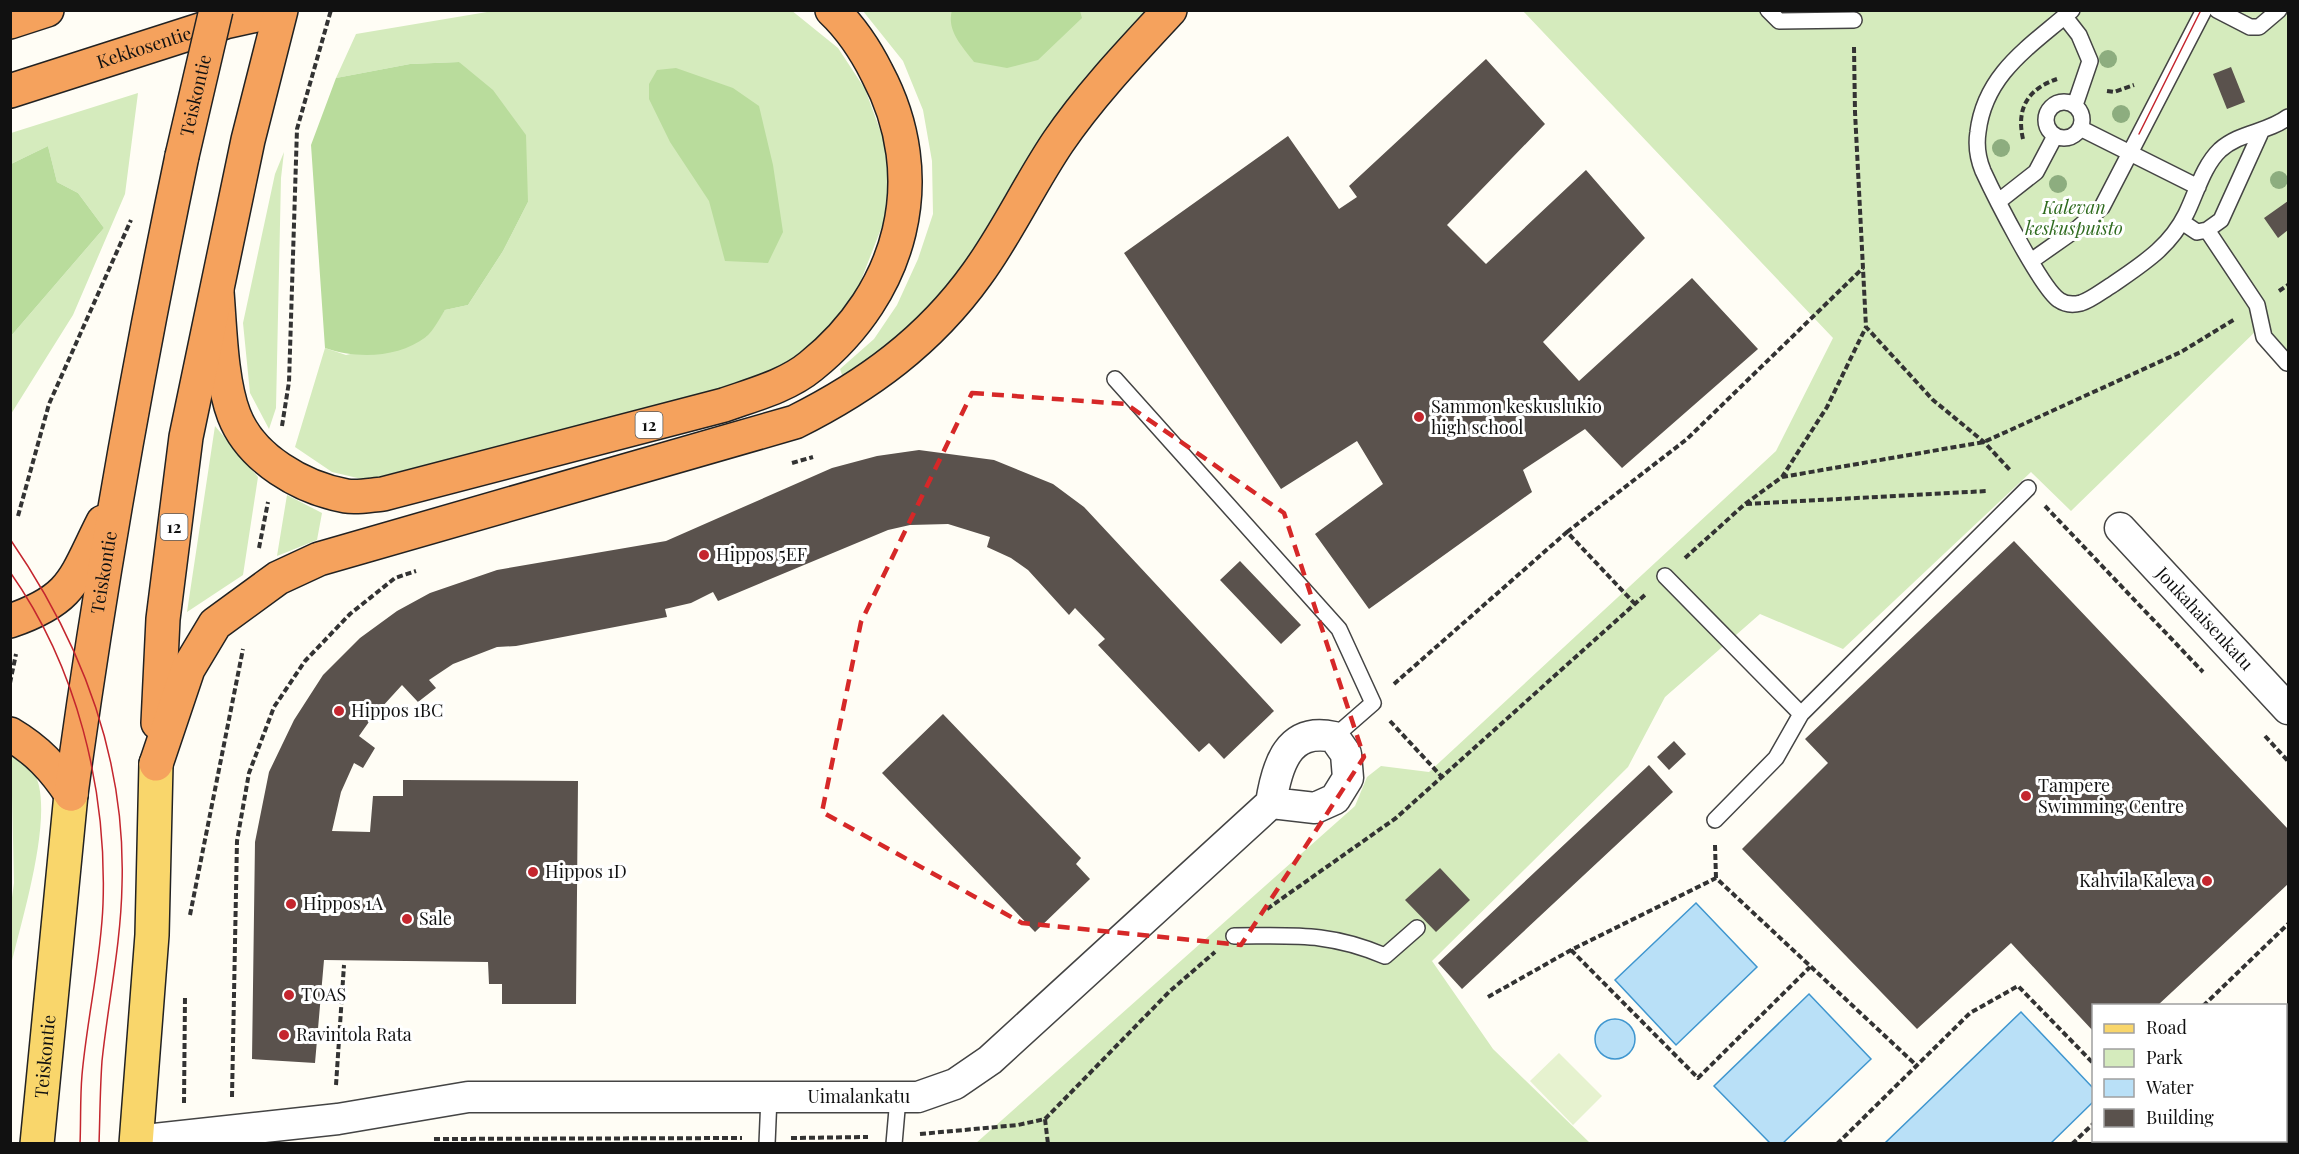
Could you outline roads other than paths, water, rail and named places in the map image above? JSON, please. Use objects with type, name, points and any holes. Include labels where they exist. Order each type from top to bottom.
[{"type":"highway","points":[[10,22],[47,10]]},
{"type":"highway","name":"Teiskontie","points":[[71,794],[90,653],[120,489],[142,346],[182,156],[216,10]]},
{"type":"highway","name":"Kekkosentie","points":[[10,91],[225,22],[280,10]]},
{"type":"highway","name":"12","points":[[156,764],[163,619],[186,437],[248,140],[280,10]]},
{"type":"highway","name":"12","points":[[217,292],[224,363],[234,416],[249,440],[254,447],[288,475],[348,497],[383,494],[724,405],[774,387],[809,368],[860,316],[879,287],[901,227],[906,188],[898,120],[888,92],[869,56],[850,27],[832,10]]},
{"type":"highway","points":[[156,764],[188,669],[215,624],[278,578],[319,559],[795,422],[843,398],[883,370],[921,338],[977,274],[1059,141],[1129,55],[1170,10]]},
{"type":"highway","points":[[14,633],[67,592],[120,489]]},
{"type":"highway","points":[[10,734],[33,747],[55,769],[71,794]]},
{"type":"main road","points":[[136,1142],[152,935],[156,764]]},
{"type":"main road","name":"Teiskontie","points":[[37,1143],[71,794]]},
{"type":"street","name":"Joukahaisenkatu","points":[[2120,528],[2289,710]]},
{"type":"street","points":[[1317,734],[1334,737],[1346,754],[1348,778],[1335,799],[1315,808],[1270,803],[1275,778],[1284,756],[1300,739],[1317,734]]},
{"type":"street","name":"Uimalankatu","points":[[136,1142],[338,1119],[468,1097],[918,1097],[955,1084],[990,1060],[1270,803]]},
{"type":"street","name":"Uimalankatu","points":[[294,1143],[338,1119]]},
{"type":"lane","points":[[1768,10],[1779,21],[1854,20]]},
{"type":"lane","points":[[2031,261],[2078,228],[2102,207],[2132,154],[2204,10]]},
{"type":"lane","points":[[2217,10],[2250,27],[2259,27],[2279,10]]},
{"type":"lane","points":[[2075,105],[2090,61],[2068,14],[2003,70],[1991,87],[1978,130],[1977,150],[1983,171],[2031,261],[2047,287],[2060,301],[2067,304],[2084,303],[2154,256],[2182,222],[2198,187],[2219,152],[2239,137],[2261,132],[2289,117]]},
{"type":"lane","points":[[2063,102],[2075,105],[2081,115],[2080,128],[2068,137],[2055,136],[2046,123],[2048,111],[2063,102]]},
{"type":"lane","points":[[2080,128],[2198,187]]},
{"type":"lane","points":[[2182,222],[2197,232],[2207,230],[2221,220],[2261,132]]},
{"type":"lane","points":[[1999,201],[2036,172],[2055,136]]},
{"type":"lane","points":[[2207,230],[2257,305],[2264,337],[2287,363]]},
{"type":"lane","points":[[1115,379],[1339,628],[1373,703],[1334,737]]},
{"type":"lane","points":[[1714,820],[1776,758],[1801,714],[2028,488]]},
{"type":"lane","points":[[1665,576],[1801,714]]},
{"type":"lane","points":[[1234,936],[1317,935],[1354,942],[1385,956],[1418,928]]},
{"type":"lane","points":[[767,1141],[768,1096]]},
{"type":"lane","points":[[894,1140],[898,1098]]},
{"type":"water","points":[[1696,903],[1757,967],[1676,1045],[1615,980]]},
{"type":"water","points":[[1809,994],[1871,1059],[1783,1143],[1770,1143],[1714,1086]]},
{"type":"water","points":[[2021,1012],[2092,1087],[2092,1103],[2051,1143],[1885,1143]]},
{"type":"water","points":[[1615,1019],[1623,1020],[1629,1025],[1634,1031],[1634,1047],[1629,1053],[1623,1058],[1615,1059],[1607,1058],[1601,1053],[1596,1047],[1595,1039],[1596,1031],[1601,1025],[1607,1020]]},
{"type":"tram line","points":[[2139,134],[2201,10]]},
{"type":"tram line","points":[[10,539],[35,578],[78,660],[107,747],[116,792],[121,838],[121,907],[102,1061],[99,1144]]},
{"type":"tram line","points":[[10,572],[33,609],[70,688],[83,730],[100,817],[103,860],[102,925],[82,1075],[80,1144]]},
{"type":"place","name":"Sammon keskuslukio high school","points":[[1419,417]]},
{"type":"place","name":"Hippos 5EF","points":[[704,555]]},
{"type":"place","name":"Hippos 1BC","points":[[339,711]]},
{"type":"place","name":"Tampere Swimming Centre","points":[[2026,796]]},
{"type":"place","name":"Hippos 1D","points":[[533,872]]},
{"type":"place","name":"Kahvila Kaleva","points":[[2207,881]]},
{"type":"place","name":"Hippos 1A","points":[[291,904]]},
{"type":"place","name":"Sale","points":[[407,919]]},
{"type":"place","name":"TOAS","points":[[289,995]]},
{"type":"place","name":"Ravintola Rata","points":[[284,1035]]},
{"type":"park label","name":"Kalevan keskuspuisto","points":[[2074,218]]}]
